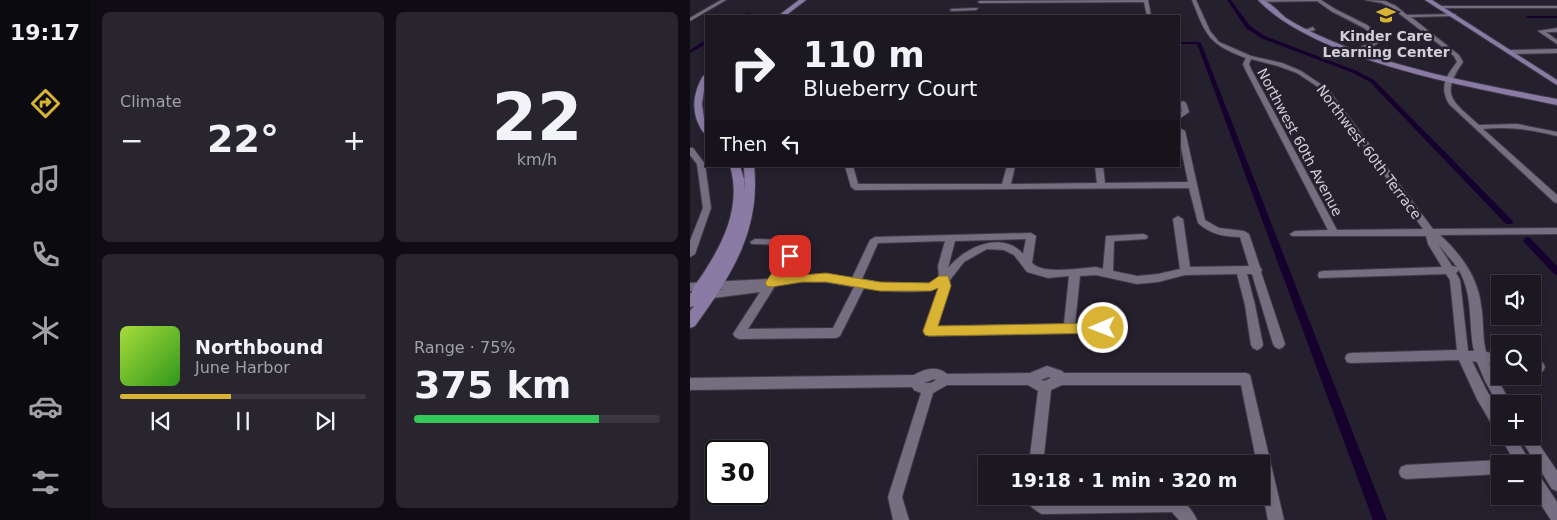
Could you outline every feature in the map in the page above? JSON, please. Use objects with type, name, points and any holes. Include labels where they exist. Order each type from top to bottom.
[{"type":"street","points":[[690,20],[724,0],[718,0]]},
{"type":"street","points":[[782,15],[803,0]]},
{"type":"street","points":[[788,15],[809,0]]},
{"type":"street","points":[[973,15],[981,1],[1146,0],[1149,15]]},
{"type":"street","name":"Northwest 60th Avenue","points":[[1194,0],[1210,36],[1216,43],[1228,50],[1249,57],[1246,64],[1248,69],[1334,233]]},
{"type":"street","points":[[1261,0],[1317,0],[1333,12],[1370,29],[1380,38],[1377,42],[1358,50]]},
{"type":"street","points":[[1261,0],[1276,13],[1309,30],[1358,50],[1451,76],[1557,102]]},
{"type":"street","points":[[1269,0],[1309,30]]},
{"type":"street","points":[[1367,0],[1389,4],[1459,59],[1460,62],[1446,86],[1446,94],[1451,103],[1557,200]]},
{"type":"street","points":[[1428,0],[1445,7],[1454,15],[1557,78]]},
{"type":"street","points":[[1434,0],[1514,52],[1557,83]]},
{"type":"street","points":[[1445,7],[1557,7]]},
{"type":"street","points":[[952,10],[976,9]]},
{"type":"street","points":[[1406,16],[1454,15]]},
{"type":"street","points":[[1557,30],[1542,31],[1541,33],[1557,42]]},
{"type":"street","points":[[1514,52],[1557,52]]},
{"type":"street","name":"Northwest 60th Terrace","points":[[1249,57],[1292,68],[1307,74],[1318,82],[1326,90],[1430,232],[1444,243],[1464,269],[1474,293],[1481,355],[1500,395]]},
{"type":"street","points":[[1451,76],[1557,98]]},
{"type":"street","points":[[705,83],[699,96],[698,114],[705,128]]},
{"type":"street","points":[[1180,117],[1186,112],[1183,103]]},
{"type":"street","points":[[1477,127],[1495,125],[1528,126],[1557,134]]},
{"type":"street","points":[[1180,130],[1201,222],[1216,231],[1244,234],[1279,344]]},
{"type":"street","points":[[690,150],[693,160],[701,164],[707,208],[690,254]]},
{"type":"street","points":[[690,322],[699,293],[723,253],[737,214],[740,192],[736,168],[750,167],[752,193],[741,238],[699,293]]},
{"type":"street","points":[[849,167],[855,187],[1192,185]]},
{"type":"street","points":[[1006,186],[1011,167]]},
{"type":"street","points":[[1099,167],[1101,186]]},
{"type":"street","points":[[1178,219],[1185,271]]},
{"type":"street","points":[[1295,234],[1557,231]]},
{"type":"street","name":"Northwest 60th Terrace","points":[[1430,232],[1433,244],[1450,270],[1454,280],[1459,306],[1463,355],[1474,380],[1491,409]]},
{"type":"street","points":[[755,242],[798,242],[739,334],[836,333],[875,240],[1031,236],[1027,264]]},
{"type":"street","points":[[1108,274],[1108,238],[1143,237]]},
{"type":"street","points":[[951,238],[943,266],[945,286],[929,331],[1103,328]]},
{"type":"street","points":[[699,293],[755,290],[771,283],[802,278],[826,278],[880,287],[931,287],[944,280],[960,260],[985,246],[1006,247],[1017,253],[1037,272],[1048,274],[1096,271],[1137,280],[1158,278],[1185,271],[1257,270]]},
{"type":"street","points":[[1323,275],[1464,269]]},
{"type":"street","points":[[1241,270],[1257,345]]},
{"type":"street","points":[[1069,329],[1075,273]]},
{"type":"street","points":[[1351,358],[1463,355],[1491,357]]},
{"type":"street","points":[[901,520],[894,497],[922,385],[932,373],[939,374],[944,380],[1031,379],[1047,371],[1058,375],[1061,379]]},
{"type":"street","points":[[1031,379],[1038,385],[1045,387],[1061,379],[1246,378],[1276,520]]},
{"type":"street","points":[[690,384],[922,385]]},
{"type":"street","points":[[1037,455],[1045,387]]},
{"type":"street","points":[[1406,472],[1491,467]]},
{"type":"street","points":[[1541,468],[1557,484]]},
{"type":"street","points":[[1541,491],[1557,516]]},
{"type":"street","points":[[1041,505],[1108,505]]},
{"type":"street","points":[[1176,505],[1189,520]]},
{"type":"waterway","points":[[1229,0],[1248,27],[1263,37],[1355,72],[1372,81],[1509,222]]},
{"type":"waterway","points":[[1528,17],[1557,17]]},
{"type":"waterway","points":[[690,52],[705,43]]},
{"type":"waterway","points":[[1180,43],[1199,43],[1380,520]]},
{"type":"waterway","points":[[1527,240],[1557,272]]},
{"type":"place","name":"Kinder Care Learning Center","points":[[1386,15]]},
{"type":"route","points":[[790,256],[771,283],[802,278],[838,278],[880,287],[931,287],[944,280],[945,286],[929,331],[1103,328]]}]
